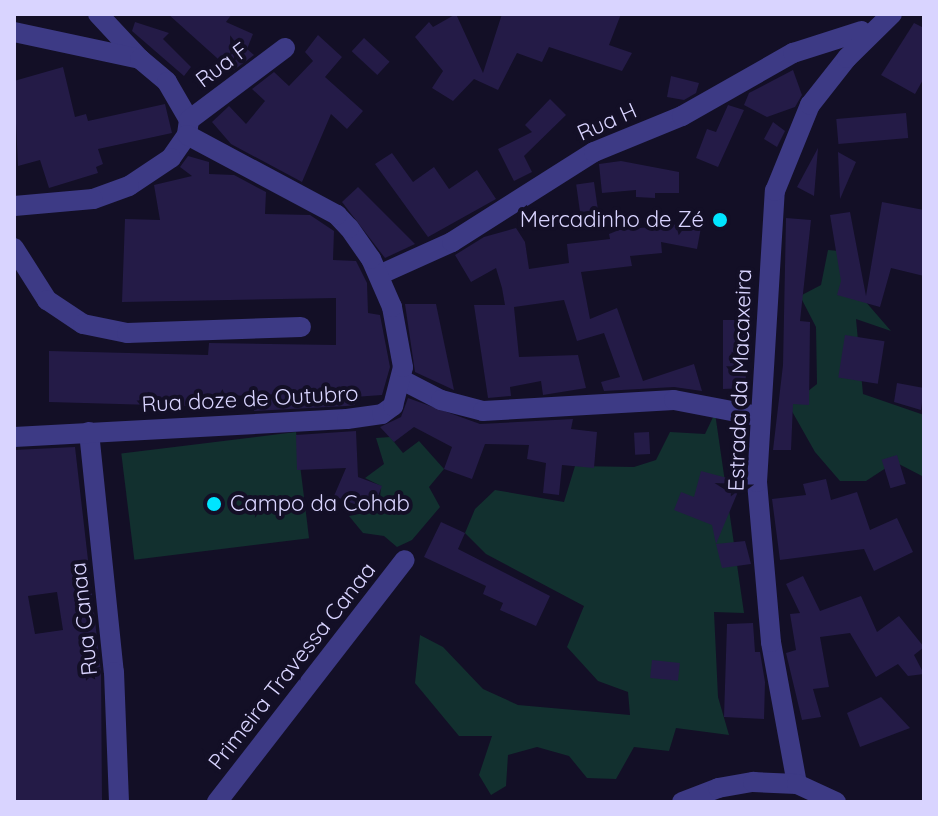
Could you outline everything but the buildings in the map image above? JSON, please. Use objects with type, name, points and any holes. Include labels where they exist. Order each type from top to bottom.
[{"type":"street","points":[[98,14],[140,59],[167,82],[188,128],[337,215],[379,275],[392,307],[402,380],[441,400],[483,411],[674,400],[758,416]]},
{"type":"street","points":[[845,14],[866,33]]},
{"type":"street","name":"Estrada da Macaxeira","points":[[797,784],[771,642],[757,482],[758,416],[775,191],[810,105],[866,33],[892,14]]},
{"type":"street","points":[[14,32],[140,59]]},
{"type":"street","name":"Rua H","points":[[379,275],[452,242],[594,152],[682,116],[793,53],[866,33]]},
{"type":"street","name":"Rua F","points":[[14,206],[93,199],[115,192],[171,158],[188,128],[285,48]]},
{"type":"street","points":[[14,248],[47,300],[83,324],[127,333],[301,327]]},
{"type":"street","name":"Rua doze de Outubro","points":[[14,437],[371,417],[390,411],[402,380]]},
{"type":"street","name":"Rua Canaa","points":[[89,432],[114,672],[119,802]]},
{"type":"street","name":"Primeira Travessa Canaa","points":[[226,799],[405,560]]},
{"type":"street","points":[[682,802],[718,788],[797,784],[836,802]]},
{"type":"green space","points":[[828,250],[850,252],[865,301],[891,331],[856,319],[863,394],[924,415],[924,477],[895,462],[866,481],[840,481],[815,452],[789,406],[817,384],[816,327],[800,296],[821,285]]},
{"type":"green space","points":[[715,413],[744,613],[714,612],[718,697],[729,735],[676,728],[669,751],[634,747],[616,779],[587,778],[569,756],[537,747],[508,755],[506,786],[491,795],[479,775],[492,736],[459,736],[415,683],[420,635],[443,647],[483,689],[518,705],[630,715],[628,692],[598,681],[567,647],[584,606],[486,554],[465,533],[475,509],[495,490],[564,502],[575,466],[634,467],[656,460],[670,432],[705,434]]},
{"type":"green space","name":"Campo da Cohab","points":[[296,432],[309,538],[134,560],[121,453]]},
{"type":"green space","points":[[390,437],[403,453],[419,441],[444,469],[429,487],[440,507],[412,540],[397,547],[384,536],[363,533],[349,516],[379,510],[381,486],[365,478],[384,464],[376,438]]},
{"type":"place","name":"Mercadinho de Zé","points":[[720,220]]},
{"type":"place","name":"Campo da Cohab","points":[[214,504]]}]
